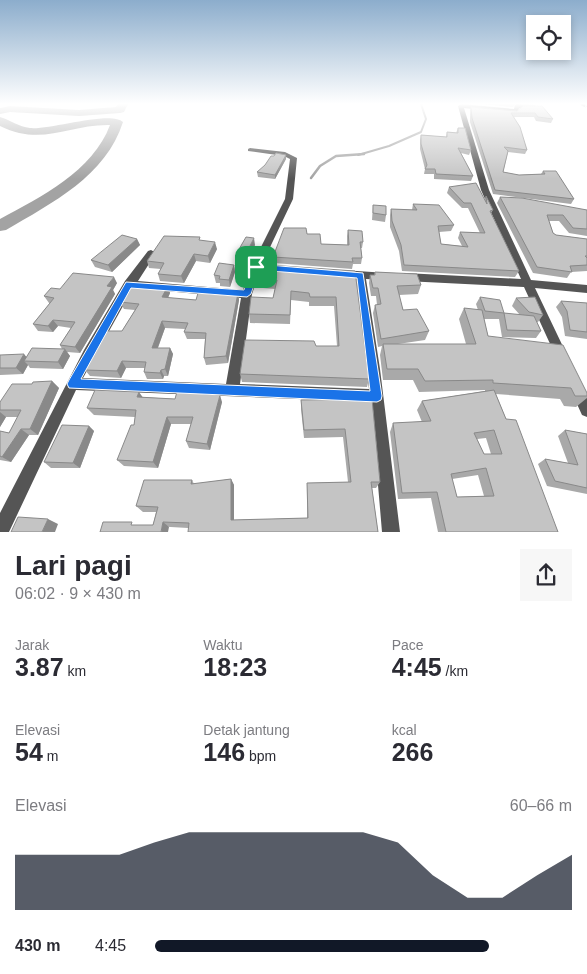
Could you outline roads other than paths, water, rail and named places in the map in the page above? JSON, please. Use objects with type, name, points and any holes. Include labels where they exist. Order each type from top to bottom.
[{"type":"street","points":[[468,129],[474,154],[527,283],[567,368]]},
{"type":"street","points":[[232,391],[247,294],[256,267],[290,199],[294,158],[285,154],[250,150]]},
{"type":"street","points":[[0,532],[73,384],[129,284],[151,252]]},
{"type":"street","points":[[256,267],[284,269]]},
{"type":"street","points":[[332,273],[527,283],[587,289]]},
{"type":"street","points":[[360,275],[377,396],[391,532]]},
{"type":"street","points":[[129,284],[247,294]]},
{"type":"street","points":[[73,384],[377,396]]},
{"type":"street","points":[[575,385],[587,410]]},
{"type":"waterway","points":[[15,129],[30,132],[64,129]]},
{"type":"waterway","points":[[0,226],[51,196],[87,169],[101,154],[111,139],[115,129]]},
{"type":"waterway","points":[[361,154],[389,146],[421,132],[422,129]]},
{"type":"waterway","points":[[311,178],[320,166],[336,156],[361,154]]}]
